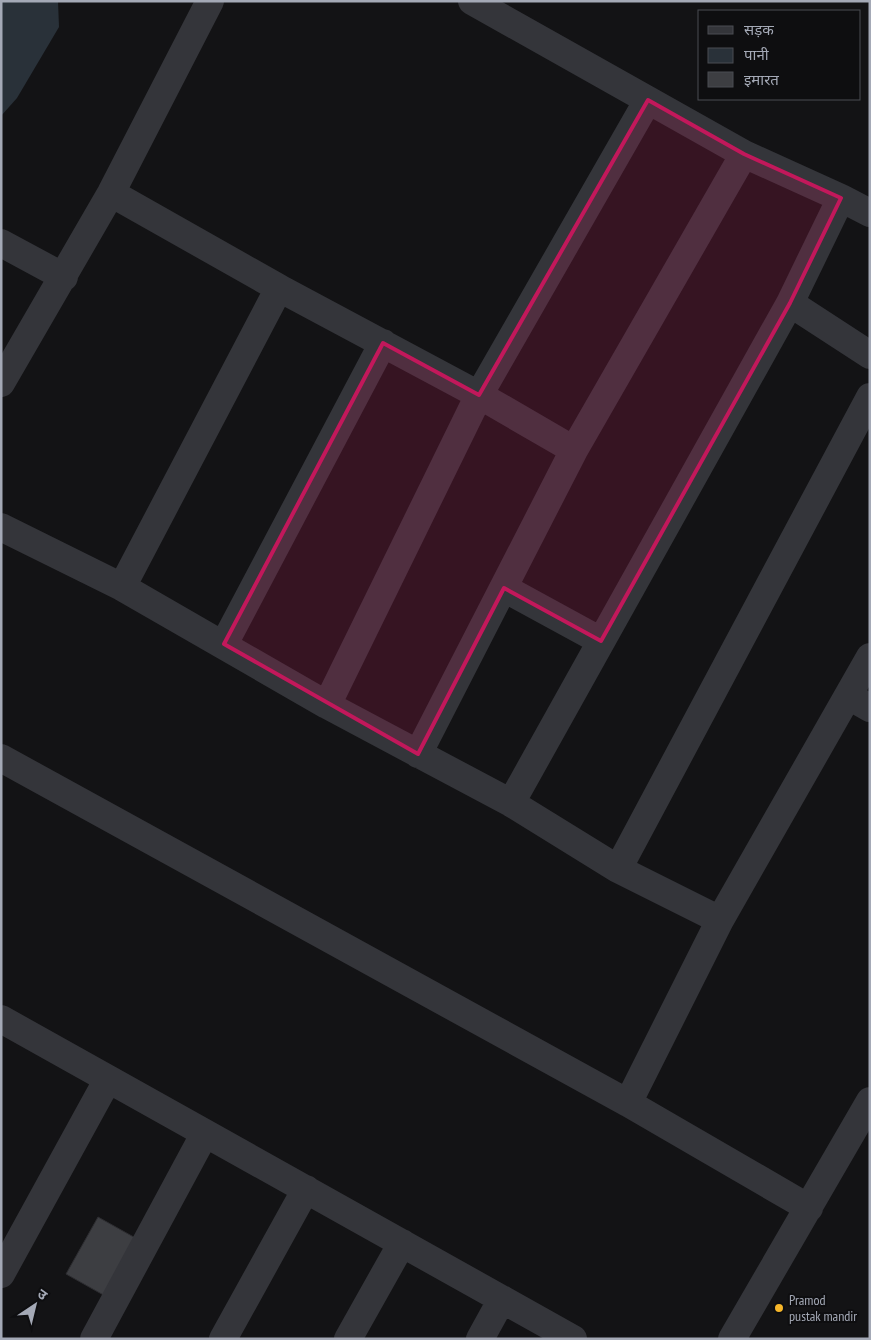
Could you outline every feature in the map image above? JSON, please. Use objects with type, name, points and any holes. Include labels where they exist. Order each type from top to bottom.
[{"type":"street","points":[[1,383],[112,193],[210,1]]},
{"type":"street","points":[[472,1],[744,154],[841,198],[870,214]]},
{"type":"street","points":[[327,705],[479,395],[648,100]]},
{"type":"street","points":[[418,754],[574,450],[744,154]]},
{"type":"street","points":[[112,193],[279,288],[479,395],[574,450]]},
{"type":"street","points":[[511,803],[790,303],[841,198]]},
{"type":"street","points":[[1,243],[64,277]]},
{"type":"street","points":[[122,587],[279,288]]},
{"type":"street","points":[[790,303],[870,355]]},
{"type":"street","points":[[224,644],[383,343]]},
{"type":"street","points":[[618,869],[870,396]]},
{"type":"street","points":[[1,527],[122,587],[327,705],[511,803],[618,869],[720,920]]},
{"type":"street","points":[[504,588],[601,641]]},
{"type":"street","points":[[628,1103],[720,920],[859,702],[870,657]]},
{"type":"street","points":[[1,758],[628,1103],[809,1208]]},
{"type":"street","points":[[2,1022],[108,1079],[573,1339]]},
{"type":"street","points":[[1,1274],[108,1079]]},
{"type":"street","points":[[732,1339],[809,1208],[860,1141],[870,1102]]},
{"type":"street","points":[[94,1339],[205,1133]]},
{"type":"street","points":[[223,1339],[306,1189]]},
{"type":"street","points":[[348,1339],[402,1243]]},
{"type":"street","points":[[480,1339],[502,1299]]},
{"type":"highlighted area","points":[[648,100],[744,154],[841,198],[790,303],[601,641],[504,588],[418,754],[224,644],[383,343],[479,395]]},
{"type":"water","points":[[1,1],[58,1],[59,27],[17,98],[1,116]]},
{"type":"building","points":[[98,1217],[139,1240],[107,1297],[66,1274]]},
{"type":"place","name":"Pramod pustak mandir","points":[[779,1308]]}]
